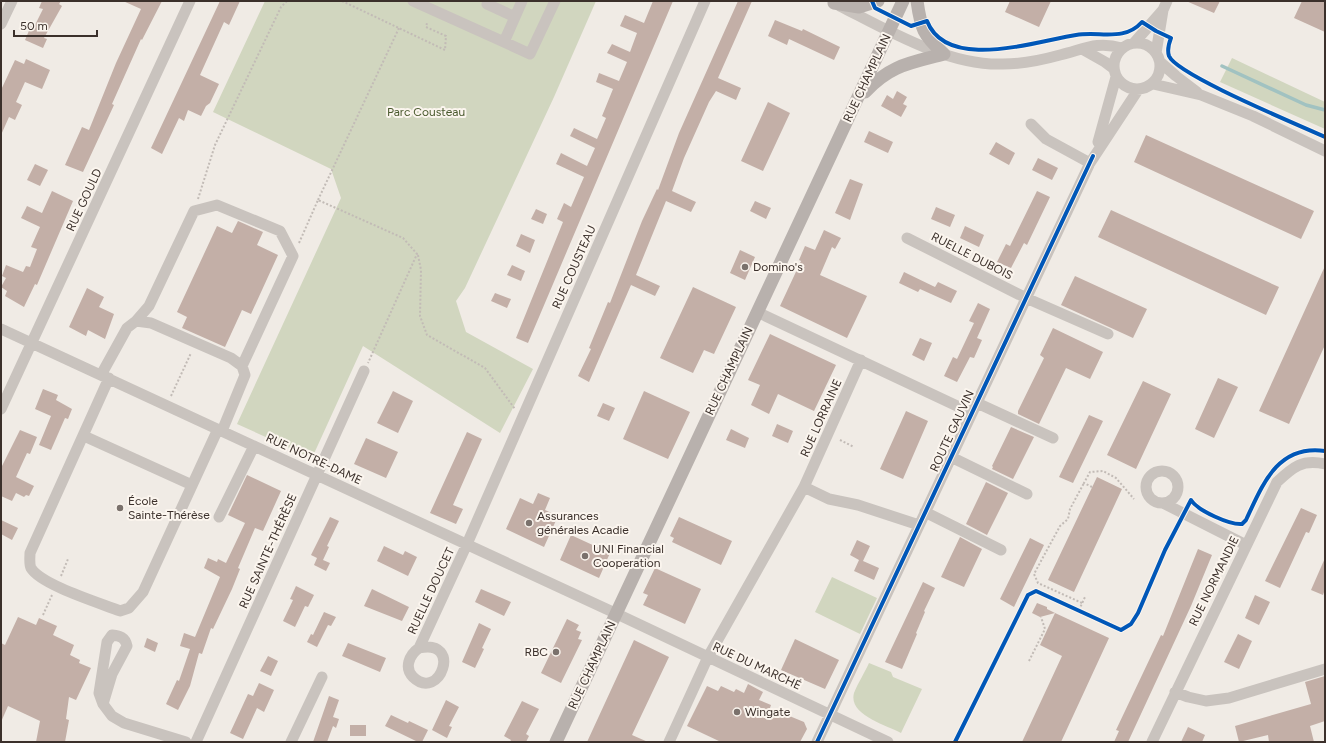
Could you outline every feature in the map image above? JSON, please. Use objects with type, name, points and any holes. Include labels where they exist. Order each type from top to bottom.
[{"type":"main road","points":[[832,2],[859,7],[878,1]]},
{"type":"main road","name":"RUE CHAMPLAIN","points":[[556,742],[903,1]]},
{"type":"main road","points":[[917,1],[920,23],[928,40],[944,54]]},
{"type":"main road","points":[[856,102],[878,77],[903,64],[944,54]]},
{"type":"street","points":[[1,24],[12,1]]},
{"type":"street","name":"RUE GOULD","points":[[1,409],[190,1]]},
{"type":"street","points":[[413,1],[530,54],[554,1]]},
{"type":"street","points":[[504,42],[522,1]]},
{"type":"street","name":"RUE COUSTEAU","points":[[467,544],[705,1]]},
{"type":"street","points":[[485,2],[515,17]]},
{"type":"street","points":[[832,2],[889,31],[944,54],[974,62],[1002,64],[1039,60],[1082,49],[1095,44],[1109,44],[1122,48]]},
{"type":"street","points":[[1082,49],[1105,62],[1125,87],[1138,90],[1146,88],[1152,84],[1159,74],[1158,57],[1165,6]]},
{"type":"street","points":[[1115,73],[1117,54],[1122,48],[1134,43],[1165,6]]},
{"type":"street","points":[[1134,43],[1147,45],[1176,76],[1201,95]]},
{"type":"street","name":"ROUTE GAUVIN","points":[[817,742],[1092,159],[1110,104],[1115,73]]},
{"type":"street","points":[[1152,84],[1201,95],[1253,116],[1325,151]]},
{"type":"street","name":"ROUTE GAUVIN","points":[[1092,159],[1138,90]]},
{"type":"street","points":[[1031,124],[1046,139],[1092,159]]},
{"type":"street","points":[[136,321],[151,323],[231,358],[242,366],[245,375],[142,592],[130,608],[120,611],[56,586],[38,576],[30,566],[30,553],[84,436],[105,377],[127,328],[136,321],[149,306],[194,211],[217,205],[280,231],[293,256],[242,366]]},
{"type":"street","name":"RUELLE DUBOIS","points":[[907,238],[1026,298],[1108,334]]},
{"type":"street","points":[[757,312],[861,360],[974,408],[1053,438]]},
{"type":"street","name":"RUE NOTRE-DAME","points":[[1,329],[615,614]]},
{"type":"street","name":"RUE LORRAINE","points":[[669,742],[708,657],[804,487],[861,360]]},
{"type":"street","name":"RUE SAINTE-THÉRÈSE","points":[[196,742],[364,371]]},
{"type":"street","points":[[84,436],[192,485]]},
{"type":"street","points":[[218,517],[254,446]]},
{"type":"street","points":[[951,457],[1027,494]]},
{"type":"street","name":"RUE NORMANDIE","points":[[1152,742],[1277,482],[1293,467],[1312,461],[1325,464]]},
{"type":"street","points":[[804,487],[829,499],[858,505],[919,525]]},
{"type":"street","points":[[1163,503],[1246,545]]},
{"type":"street","points":[[925,512],[1001,550]]},
{"type":"street","name":"RUELLE DOUCET","points":[[419,648],[467,544]]},
{"type":"street","name":"RUE DU MARCHÉ","points":[[615,614],[888,742]]},
{"type":"street","points":[[103,704],[112,674],[127,646],[125,640],[120,636],[112,635],[107,642],[99,693],[103,704],[112,716],[124,723],[186,742]]},
{"type":"street","points":[[1175,692],[1206,701],[1229,698],[1325,670]]},
{"type":"street","points":[[291,742],[322,677]]},
{"type":"path","points":[[194,211],[215,145],[281,7],[287,1]]},
{"type":"path","points":[[342,1],[445,50],[446,36],[426,27],[427,23]]},
{"type":"path","points":[[293,256],[399,28]]},
{"type":"path","points":[[318,200],[403,238],[417,254],[421,270],[420,316],[427,335],[485,368],[518,413]]},
{"type":"path","points":[[364,371],[417,254]]},
{"type":"path","points":[[167,405],[196,343]]},
{"type":"path","points":[[840,440],[854,447]]},
{"type":"path","points":[[1082,603],[1038,583],[1034,574],[1060,526],[1068,519],[1070,509],[1090,472],[1103,471],[1116,478],[1134,499]]},
{"type":"path","points":[[1084,483],[1092,487]]},
{"type":"path","points":[[1078,610],[1085,597]]},
{"type":"path","points":[[1072,607],[1085,613]]},
{"type":"path","points":[[1029,661],[1046,630],[1041,616]]},
{"type":"green space","name":"Parc Cousteau","points":[[265,1],[596,1],[554,97],[465,288],[456,301],[466,332],[533,369],[500,433],[363,346],[312,458],[237,424],[341,198],[331,169],[213,112]]},
{"type":"green space","points":[[1232,58],[1325,102],[1325,129],[1220,82]]},
{"type":"green space","points":[[832,577],[877,598],[860,634],[815,612]]},
{"type":"green space","points":[[869,663],[891,672],[893,677],[922,689],[901,733],[878,723],[862,713],[854,701],[854,693],[857,685]]},
{"type":"building","points":[[42,1],[61,1],[59,4],[62,6],[44,38],[47,39],[43,48],[25,40],[31,26],[34,27],[43,9],[39,8]]},
{"type":"building","points":[[123,1],[162,1],[142,40],[141,39],[112,104],[114,105],[83,172],[65,165],[82,127],[89,130],[116,63],[141,9]]},
{"type":"building","points":[[220,1],[240,1],[229,25],[224,22],[200,75],[219,84],[210,103],[206,106],[201,116],[188,110],[184,121],[179,118],[162,154],[151,148]]},
{"type":"building","points":[[653,1],[673,1],[528,343],[516,338],[563,222],[557,219],[564,203],[571,207],[584,177],[556,164],[561,153],[587,166],[595,148],[570,136],[574,128],[597,139],[606,118],[602,116],[613,89],[596,82],[599,73],[619,81],[627,62],[607,53],[612,44],[630,52],[637,33],[620,26],[625,15],[644,23]]},
{"type":"building","points":[[738,1],[752,1],[718,78],[741,88],[736,100],[716,91],[709,102],[684,158],[672,191],[696,202],[691,212],[666,201],[636,275],[660,286],[655,296],[631,285],[589,382],[578,376],[591,349],[589,348],[608,302],[610,303],[642,221],[657,189],[658,190],[679,133]]},
{"type":"building","points":[[1010,1],[1051,1],[1039,27],[1005,12]]},
{"type":"building","points":[[1186,1],[1220,1],[1214,13]]},
{"type":"building","points":[[1302,1],[1325,1],[1325,32],[1294,18]]},
{"type":"building","points":[[775,20],[802,31],[803,29],[840,47],[834,60],[789,39],[787,45],[768,36]]},
{"type":"building","points":[[26,59],[50,70],[42,89],[25,82],[16,102],[22,105],[15,120],[9,117],[1,135],[1,90],[15,60],[24,64]]},
{"type":"building","points":[[897,91],[907,97],[903,104],[907,106],[901,117],[881,106],[887,95],[893,99]]},
{"type":"building","points":[[768,102],[790,113],[763,171],[741,161]]},
{"type":"building","points":[[869,131],[893,142],[888,153],[864,142]]},
{"type":"building","points":[[1146,135],[1314,211],[1301,239],[1134,162]]},
{"type":"building","points":[[996,142],[1015,153],[1009,165],[989,154]]},
{"type":"building","points":[[1038,158],[1058,168],[1052,180],[1032,170]]},
{"type":"building","points":[[35,164],[48,170],[40,186],[27,180]]},
{"type":"building","points":[[850,179],[863,184],[850,220],[835,213]]},
{"type":"building","points":[[52,191],[73,201],[37,285],[35,284],[24,307],[5,296],[7,291],[1,287],[6,278],[2,276],[6,265],[23,272],[26,266],[30,267],[37,249],[31,247],[40,227],[21,218],[27,206],[42,213]]},
{"type":"building","points":[[1037,191],[1050,197],[1027,245],[1024,243],[1011,268],[997,262],[1006,244],[1010,246]]},
{"type":"building","points":[[755,201],[771,208],[766,219],[750,211]]},
{"type":"building","points":[[936,207],[955,215],[950,227],[931,219]]},
{"type":"building","points":[[536,209],[547,214],[543,224],[531,219]]},
{"type":"building","points":[[1111,210],[1279,287],[1266,315],[1098,237]]},
{"type":"building","points":[[238,221],[263,232],[257,245],[278,255],[251,314],[242,310],[225,347],[182,328],[187,317],[177,312],[217,226],[232,233]]},
{"type":"building","points":[[965,226],[984,235],[979,247],[960,238]]},
{"type":"building","points":[[824,230],[841,238],[835,249],[832,247],[820,275],[867,296],[847,338],[780,306],[801,261],[799,260],[805,246],[815,250]]},
{"type":"building","points":[[521,234],[535,240],[530,253],[516,246]]},
{"type":"building","points":[[740,250],[755,257],[745,280],[730,273]]},
{"type":"building","points":[[512,265],[525,271],[521,281],[507,275]]},
{"type":"building","points":[[1325,266],[1325,345],[1289,424],[1259,411]]},
{"type":"building","points":[[904,272],[935,287],[938,282],[957,291],[951,303],[920,289],[918,292],[899,283]]},
{"type":"building","points":[[1075,276],[1147,309],[1133,338],[1061,305]]},
{"type":"building","points":[[693,287],[736,307],[714,354],[704,350],[693,373],[660,358]]},
{"type":"building","points":[[87,288],[104,297],[99,307],[114,314],[105,339],[88,330],[86,336],[69,327]]},
{"type":"building","points":[[495,293],[511,299],[507,308],[491,301]]},
{"type":"building","points":[[978,303],[990,309],[977,338],[982,340],[974,358],[970,357],[957,382],[944,376],[953,357],[957,359],[974,323],[969,321]]},
{"type":"building","points":[[1053,328],[1103,352],[1090,379],[1066,368],[1039,424],[1018,414],[1018,411],[1044,358],[1040,355]]},
{"type":"building","points":[[770,334],[836,365],[814,411],[778,394],[769,414],[751,405],[760,385],[748,380]]},
{"type":"building","points":[[920,338],[932,343],[924,361],[912,355]]},
{"type":"building","points":[[1218,378],[1238,387],[1214,438],[1195,429]]},
{"type":"building","points":[[1143,381],[1171,394],[1136,469],[1107,455]]},
{"type":"building","points":[[43,389],[58,395],[56,400],[72,409],[68,419],[65,418],[51,450],[39,445],[51,416],[35,409]]},
{"type":"building","points":[[393,391],[413,401],[398,433],[377,423]]},
{"type":"building","points":[[644,391],[690,412],[668,459],[623,439]]},
{"type":"building","points":[[603,403],[615,408],[609,421],[597,416]]},
{"type":"building","points":[[906,411],[928,421],[903,479],[880,469]]},
{"type":"building","points":[[1089,415],[1103,421],[1073,483],[1059,477]]},
{"type":"building","points":[[777,424],[793,431],[788,443],[772,436]]},
{"type":"building","points":[[1011,427],[1034,437],[1013,479],[992,469],[992,466]]},
{"type":"building","points":[[731,429],[749,438],[745,448],[726,440]]},
{"type":"building","points":[[20,430],[37,437],[30,454],[27,453],[16,477],[34,486],[29,496],[26,495],[24,497],[16,493],[12,501],[1,496],[1,468]]},
{"type":"building","points":[[467,432],[482,439],[453,505],[463,509],[456,524],[430,513]]},
{"type":"building","points":[[366,438],[398,452],[386,478],[354,464]]},
{"type":"building","points":[[247,475],[281,491],[263,531],[255,528],[238,568],[240,569],[232,589],[213,629],[211,628],[202,654],[199,653],[190,686],[178,710],[166,704],[177,680],[179,681],[190,649],[180,646],[184,633],[195,637],[220,577],[204,568],[208,558],[217,562],[218,559],[226,563],[245,523],[228,515]]},
{"type":"building","points":[[1097,477],[1122,489],[1074,592],[1048,580]]},
{"type":"building","points":[[986,482],[1008,493],[987,535],[966,524]]},
{"type":"building","points":[[538,493],[550,498],[545,510],[558,516],[544,547],[506,529],[520,498],[533,504]]},
{"type":"building","points":[[1301,508],[1317,515],[1309,533],[1306,532],[1280,588],[1265,581]]},
{"type":"building","points":[[330,517],[339,521],[327,546],[329,547],[323,560],[330,563],[326,571],[314,565],[317,558],[311,555]]},
{"type":"building","points":[[679,517],[732,541],[721,565],[672,542],[674,538],[670,536]]},
{"type":"building","points":[[1,520],[18,528],[12,540],[1,534]]},
{"type":"building","name":"UNI Financial Cooperation","points":[[571,535],[610,553],[599,578],[560,560]]},
{"type":"building","points":[[960,537],[982,549],[964,587],[941,577]]},
{"type":"building","points":[[1030,538],[1044,545],[1014,607],[1000,599]]},
{"type":"building","points":[[857,540],[870,546],[863,561],[879,568],[874,580],[854,571],[859,560],[850,555]]},
{"type":"building","points":[[384,546],[403,555],[405,551],[417,557],[408,576],[377,561]]},
{"type":"building","points":[[1198,549],[1212,555],[1191,606],[1128,742],[1114,742],[1119,731],[1116,730],[1161,635],[1163,636]]},
{"type":"building","points":[[1325,558],[1325,589],[1323,595],[1311,590]]},
{"type":"building","points":[[655,568],[701,589],[685,624],[643,605],[648,595],[643,593]]},
{"type":"building","points":[[923,582],[935,588],[924,611],[925,612],[916,633],[917,634],[902,669],[885,662]]},
{"type":"building","points":[[296,586],[314,595],[308,607],[305,606],[295,627],[283,621],[293,600],[290,599]]},
{"type":"building","points":[[372,589],[409,607],[402,621],[364,606]]},
{"type":"building","points":[[481,589],[511,602],[504,616],[475,602]]},
{"type":"building","points":[[1255,595],[1270,602],[1259,625],[1245,618]]},
{"type":"building","points":[[1037,603],[1047,607],[1047,609],[1055,613],[1040,617],[1032,613]]},
{"type":"building","points":[[324,612],[336,617],[331,626],[328,625],[317,647],[307,642],[311,634],[313,635]]},
{"type":"building","points":[[1055,613],[1109,638],[1061,742],[1022,742],[1062,656],[1040,645]]},
{"type":"building","points":[[18,617],[36,625],[39,618],[57,626],[53,635],[74,645],[70,655],[80,660],[79,663],[91,668],[76,700],[69,697],[66,719],[69,720],[65,742],[36,742],[40,721],[8,706],[1,722],[1,643],[5,645]]},
{"type":"building","points":[[567,619],[579,625],[576,630],[581,632],[578,639],[582,640],[561,683],[541,673]]},
{"type":"building","points":[[479,623],[491,629],[475,668],[462,662]]},
{"type":"building","points":[[1238,634],[1252,641],[1239,669],[1224,662]]},
{"type":"building","points":[[147,638],[158,643],[155,652],[144,647]]},
{"type":"building","points":[[795,639],[839,660],[825,689],[781,670]]},
{"type":"building","points":[[634,640],[669,657],[632,735],[648,742],[587,742]]},
{"type":"building","points":[[348,643],[386,658],[380,672],[342,656]]},
{"type":"building","points":[[268,656],[278,661],[271,676],[260,671]]},
{"type":"building","points":[[1325,676],[1325,721],[1310,726],[1314,742],[1269,742],[1268,735],[1239,742],[1235,726],[1311,704],[1305,682]]},
{"type":"building","points":[[259,683],[274,690],[264,712],[257,708],[243,739],[230,733],[248,694],[253,696]]},
{"type":"building","name":"Wingate","points":[[748,684],[763,692],[759,700],[771,705],[770,708],[804,722],[807,729],[800,742],[721,742],[687,726],[707,686],[718,691],[721,686],[734,692],[736,689],[744,693]]},
{"type":"building","points":[[329,696],[339,700],[333,717],[339,719],[336,728],[333,726],[327,742],[313,742]]},
{"type":"building","points":[[446,700],[459,707],[449,726],[452,727],[447,738],[432,730]]},
{"type":"building","points":[[522,701],[539,709],[526,734],[529,736],[526,742],[510,742],[511,740],[504,736]]},
{"type":"building","points":[[391,715],[408,723],[409,721],[428,730],[422,742],[418,742],[385,726]]},
{"type":"building","points":[[350,725],[366,725],[366,736],[350,736]]},
{"type":"building","points":[[1188,727],[1205,735],[1202,742],[1181,742]]},
{"type":"waterway","points":[[1222,66],[1306,105],[1325,110]]},
{"type":"cycle path","points":[[872,1],[875,8],[911,26],[927,21],[938,36],[953,46],[972,49],[1017,47],[1085,34],[1120,34],[1135,28],[1142,22],[1171,38],[1168,49],[1169,56],[1177,64],[1193,75],[1240,99],[1325,137]]},
{"type":"cycle path","points":[[817,742],[1093,156]]},
{"type":"cycle path","points":[[955,742],[1028,595],[1036,591],[1121,630],[1131,624],[1138,613],[1165,550],[1191,500],[1200,509],[1207,513],[1222,520],[1242,524],[1246,520],[1265,481],[1283,461],[1295,454],[1308,451],[1325,451]]},
{"type":"place","name":"Domino's","points":[[745,267]]},
{"type":"place","name":"École Sainte-Thérèse","points":[[120,508]]},
{"type":"place","name":"Assurances générales Acadie","points":[[529,523]]},
{"type":"place","name":"UNI Financial Cooperation","points":[[585,556]]},
{"type":"place","name":"RBC","points":[[556,652]]},
{"type":"place","name":"Wingate","points":[[737,712]]}]
